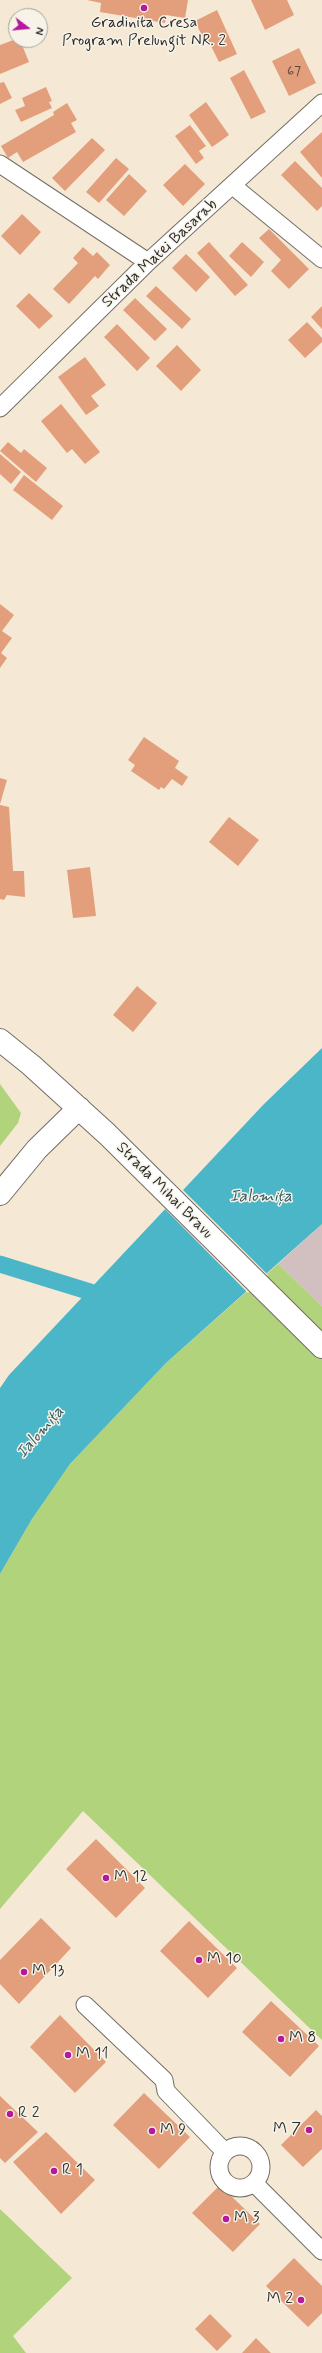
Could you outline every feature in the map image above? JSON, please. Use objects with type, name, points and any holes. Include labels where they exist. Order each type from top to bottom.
[{"type":"main road","name":"Strada Mihai Bravu","points":[[0,1040],[31,1065],[107,1134],[319,1345]]},
{"type":"main road","points":[[31,1065],[57,1103],[58,1129]]},
{"type":"main road","points":[[0,1194],[58,1129],[79,1108]]},
{"type":"main road","points":[[58,1129],[73,1125],[84,1126],[107,1134]]},
{"type":"street","name":"Strada Matei Basarab","points":[[0,408],[148,262],[233,186],[322,103]]},
{"type":"street","points":[[0,164],[148,262]]},
{"type":"street","points":[[233,186],[322,259]]},
{"type":"street","points":[[85,2005],[164,2080],[166,2091],[225,2152]]},
{"type":"street","points":[[243,2146],[255,2151],[259,2157],[261,2171],[254,2183],[240,2188],[227,2183],[220,2171],[220,2163],[225,2152],[230,2148],[243,2146]]},
{"type":"street","points":[[254,2183],[322,2251]]},
{"type":"shaded area","points":[[322,1224],[322,1306],[278,1264]]},
{"type":"green space","points":[[0,1084],[21,1113],[18,1123],[0,1146]]},
{"type":"green space","points":[[278,1264],[322,1306],[322,2040],[83,1811],[0,1909],[0,1574],[32,1519],[70,1464],[166,1363]]},
{"type":"green space","points":[[0,2209],[72,2278],[13,2336],[26,2353],[0,2353]]},
{"type":"water","name":"Ialomița","points":[[322,1048],[322,1224],[166,1363],[70,1464],[32,1519],[0,1574],[0,1388],[9,1375],[264,1104]]},
{"type":"pier","points":[[182,1189],[268,1275],[248,1293],[164,1208]]},
{"type":"building","name":"Gradinita Cresa Program Prelungit NR. 2","points":[[87,0],[188,0],[185,18],[166,15],[165,23],[100,12],[101,3]]},
{"type":"building","points":[[251,0],[287,0],[294,15],[265,30]]},
{"type":"building","points":[[217,10],[237,54],[219,62],[207,38],[204,40],[195,21]]},
{"type":"building","points":[[8,42],[8,48],[23,48],[29,62],[0,74],[0,45]]},
{"type":"building","points":[[299,48],[316,83],[289,96],[272,61]]},
{"type":"building","points":[[244,70],[266,112],[251,119],[230,78]]},
{"type":"building","points":[[4,82],[12,98],[0,104],[0,83]]},
{"type":"building","points":[[46,87],[52,101],[49,102],[52,108],[21,122],[15,110],[25,106],[22,98]]},
{"type":"building","points":[[206,102],[229,135],[212,147],[189,115]]},
{"type":"building","points":[[67,103],[77,120],[71,123],[76,132],[23,162],[17,152],[8,158],[1,146],[54,115],[53,112]]},
{"type":"building","points":[[190,125],[206,146],[199,151],[204,158],[196,164],[175,136]]},
{"type":"building","points":[[322,132],[322,178],[300,152]]},
{"type":"building","points":[[92,138],[105,150],[65,191],[52,178]]},
{"type":"building","points":[[116,158],[129,169],[99,203],[86,192]]},
{"type":"building","points":[[295,161],[322,188],[322,206],[317,211],[281,175]]},
{"type":"building","points":[[185,164],[205,184],[183,206],[163,185]]},
{"type":"building","points":[[129,174],[147,191],[124,216],[106,200]]},
{"type":"building","points":[[22,214],[41,232],[20,255],[1,236]]},
{"type":"building","points":[[269,229],[309,269],[289,289],[271,271],[281,260],[259,238]]},
{"type":"building","points":[[209,242],[248,285],[235,296],[197,253]]},
{"type":"building","points":[[242,242],[264,262],[251,277],[229,256]]},
{"type":"building","points":[[83,247],[93,256],[97,252],[110,265],[98,279],[95,276],[69,304],[53,289],[78,263],[73,258]]},
{"type":"building","points":[[186,254],[210,277],[196,292],[172,268]]},
{"type":"building","points":[[156,286],[191,319],[182,329],[146,296]]},
{"type":"building","points":[[29,293],[53,316],[39,329],[16,306]]},
{"type":"building","points":[[135,298],[167,329],[155,341],[123,310]]},
{"type":"building","points":[[322,306],[322,329],[311,317]]},
{"type":"building","points":[[307,322],[322,338],[322,342],[305,358],[288,340]]},
{"type":"building","points":[[117,324],[150,358],[137,371],[104,337]]},
{"type":"building","points":[[177,345],[201,370],[181,391],[156,366]]},
{"type":"building","points":[[85,357],[106,385],[91,396],[99,406],[86,415],[58,377]]},
{"type":"building","points":[[61,404],[100,452],[85,464],[72,449],[67,453],[41,421]]},
{"type":"building","points":[[8,442],[21,453],[24,449],[47,468],[36,482],[0,451]]},
{"type":"building","points":[[0,454],[21,472],[11,484],[0,474]]},
{"type":"building","points":[[24,475],[63,506],[52,520],[13,490]]},
{"type":"building","points":[[0,604],[14,615],[2,631],[12,638],[1,653],[7,658],[0,668]]},
{"type":"building","points":[[144,737],[179,761],[175,768],[188,777],[182,786],[172,779],[164,789],[161,787],[159,790],[131,771],[135,765],[128,760]]},
{"type":"building","points":[[0,778],[7,780],[0,804]]},
{"type":"building","points":[[0,805],[9,807],[13,871],[24,871],[25,897],[7,895],[4,900],[0,899]]},
{"type":"building","points":[[229,817],[259,840],[238,866],[209,842]]},
{"type":"building","points":[[90,867],[96,916],[73,918],[67,870]]},
{"type":"building","points":[[137,986],[157,1003],[133,1032],[113,1015]]},
{"type":"building","name":"M 12","points":[[96,1839],[145,1888],[116,1918],[66,1869]]},
{"type":"building","name":"M 13","points":[[41,1918],[71,1948],[19,2004],[0,1984],[0,1960]]},
{"type":"building","name":"M 10","points":[[189,1921],[237,1968],[208,1998],[160,1951]]},
{"type":"building","name":"M 8","points":[[271,2001],[319,2046],[290,2077],[242,2032]]},
{"type":"building","name":"M 11","points":[[60,2015],[106,2062],[75,2093],[30,2047]]},
{"type":"building","name":"M 9","points":[[144,2093],[190,2137],[159,2169],[113,2125]]},
{"type":"building","name":"R 2","points":[[0,2096],[38,2132],[5,2163],[0,2158]]},
{"type":"building","name":"M 7","points":[[316,2110],[322,2116],[322,2149],[303,2167],[281,2145]]},
{"type":"building","name":"R 1","points":[[46,2132],[95,2180],[61,2214],[13,2162]]},
{"type":"building","name":"M 3","points":[[220,2185],[260,2224],[233,2252],[192,2213]]},
{"type":"building","name":"M 2","points":[[294,2258],[322,2286],[322,2313],[308,2327],[266,2286]]},
{"type":"building","points":[[210,2314],[232,2336],[217,2351],[195,2329]]},
{"type":"building","points":[[256,2338],[271,2353],[242,2353]]},
{"type":"waterway","points":[[0,1264],[110,1298]]},
{"type":"place","name":"Gradinita Cresa Program Prelungit NR. 2","points":[[144,8]]},
{"type":"place","name":"M 12","points":[[106,1878]]},
{"type":"place","name":"M 10","points":[[199,1960]]},
{"type":"place","name":"M 13","points":[[24,1972]]},
{"type":"place","name":"M 8","points":[[281,2039]]},
{"type":"place","name":"M 11","points":[[68,2055]]},
{"type":"place","name":"R 2","points":[[10,2114]]},
{"type":"place","name":"M 7","points":[[309,2130]]},
{"type":"place","name":"M 9","points":[[152,2131]]},
{"type":"place","name":"R 1","points":[[54,2171]]},
{"type":"place","name":"M 3","points":[[226,2219]]},
{"type":"place","name":"M 2","points":[[301,2300]]}]
